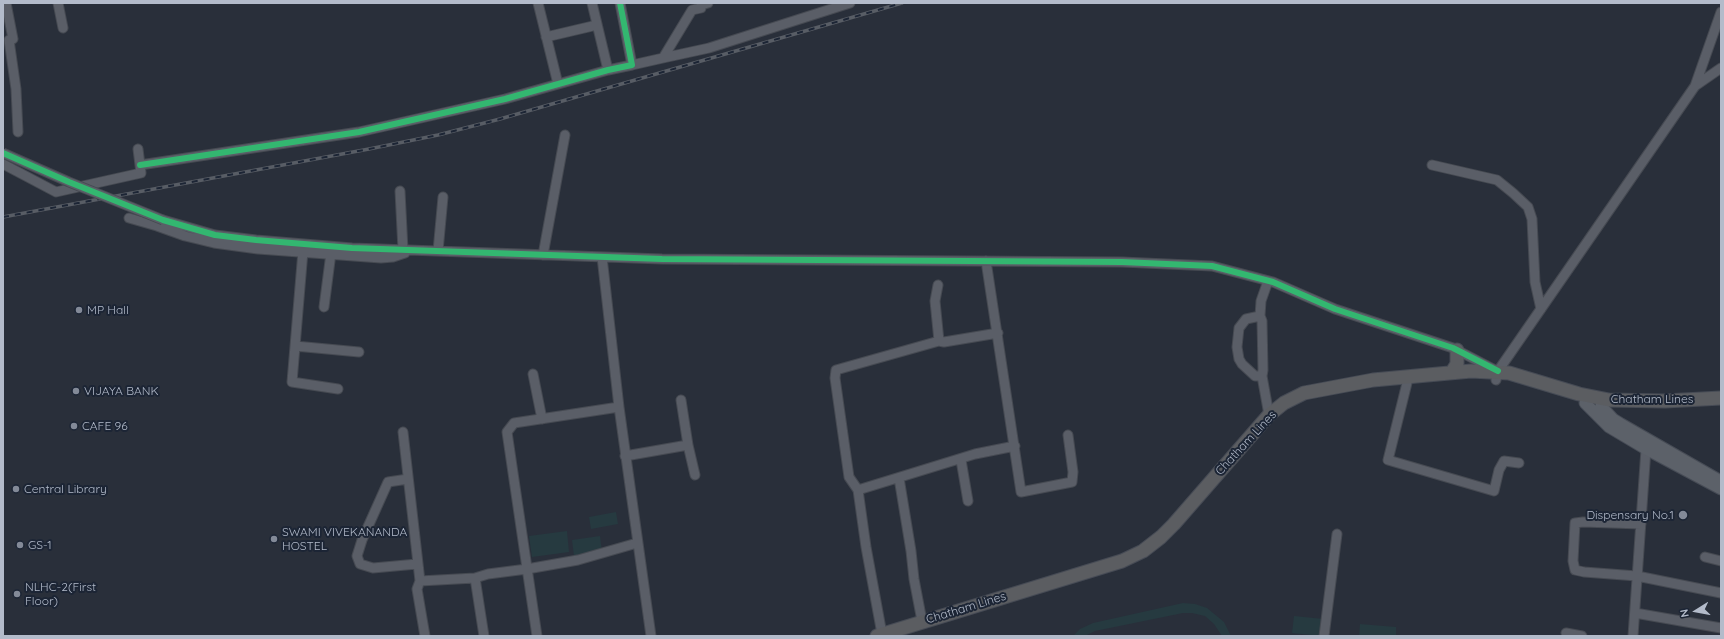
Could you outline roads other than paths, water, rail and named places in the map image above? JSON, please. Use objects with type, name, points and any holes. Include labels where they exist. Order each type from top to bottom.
[{"type":"highway","points":[[1452,372],[1457,364],[1457,350]]},
{"type":"highway","name":"Chatham Lines","points":[[880,635],[1122,561],[1143,551],[1161,537],[1174,524],[1268,415],[1284,403],[1304,393],[1373,380],[1452,372],[1524,376],[1591,398],[1609,400],[1665,401],[1721,398]]},
{"type":"highway","name":"Chatham Lines","points":[[896,636],[1118,570],[1138,562],[1163,544],[1182,525],[1265,428],[1288,408],[1304,400],[1366,388],[1497,375],[1585,403],[1601,406],[1655,408],[1721,404]]},
{"type":"main road","points":[[1585,403],[1609,427],[1646,449],[1721,489]]},
{"type":"main road","points":[[1601,406],[1613,419],[1721,481]]},
{"type":"street","points":[[6,3],[16,89],[18,132]]},
{"type":"street","points":[[58,3],[63,28]]},
{"type":"street","points":[[538,3],[558,84]]},
{"type":"street","points":[[592,3],[608,70]]},
{"type":"street","points":[[620,3],[632,65]]},
{"type":"street","points":[[663,58],[692,10],[701,8],[701,5],[708,3]]},
{"type":"street","points":[[140,166],[360,132],[505,99],[608,70],[709,48],[847,3]]},
{"type":"street","points":[[3,153],[69,182],[163,220],[215,235],[256,240],[352,248],[438,252],[669,259],[1122,262],[1212,266],[1268,281],[1335,309],[1457,350],[1497,375],[1695,86],[1721,12]]},
{"type":"street","points":[[546,37],[597,25]]},
{"type":"street","points":[[1695,86],[1721,68]]},
{"type":"street","points":[[543,255],[565,135]]},
{"type":"street","points":[[3,164],[56,192],[141,173],[138,149]]},
{"type":"street","points":[[1432,165],[1497,180],[1528,207],[1532,219],[1535,282],[1541,309]]},
{"type":"street","points":[[400,191],[408,250]]},
{"type":"street","points":[[438,252],[443,197]]},
{"type":"street","points":[[129,218],[185,236],[214,243],[381,258],[393,257],[408,250]]},
{"type":"street","points":[[303,251],[292,382],[338,389]]},
{"type":"street","points":[[324,307],[330,253]]},
{"type":"street","points":[[602,257],[625,456],[651,636]]},
{"type":"street","points":[[986,262],[1021,492],[1072,482],[1068,435]]},
{"type":"street","points":[[1268,281],[1261,301],[1260,316],[1262,321],[1264,370],[1262,376],[1268,415]]},
{"type":"street","points":[[938,285],[935,302],[939,341]]},
{"type":"street","points":[[1260,316],[1246,319],[1239,328],[1237,347],[1239,359],[1242,364],[1255,376],[1262,376]]},
{"type":"street","points":[[880,635],[858,490],[849,477],[835,378],[836,370],[939,341],[944,342],[998,333]]},
{"type":"street","points":[[295,346],[358,352]]},
{"type":"street","points":[[533,374],[542,419]]},
{"type":"street","points":[[1406,383],[1388,460],[1494,491],[1498,470],[1504,461],[1520,463]]},
{"type":"street","points":[[681,400],[688,445],[695,475]]},
{"type":"street","points":[[537,636],[507,432],[514,423],[619,407]]},
{"type":"street","points":[[403,432],[420,581],[417,589],[425,636]]},
{"type":"street","points":[[625,456],[688,445]]},
{"type":"street","points":[[858,490],[961,460],[975,454],[1015,446]]},
{"type":"street","points":[[1633,636],[1646,449]]},
{"type":"street","points":[[961,460],[968,501]]},
{"type":"street","points":[[408,478],[388,482],[362,540],[357,556],[360,564],[373,568],[418,564]]},
{"type":"street","points":[[899,478],[914,579],[922,621]]},
{"type":"street","points":[[1641,524],[1583,522],[1575,524],[1573,561],[1575,570],[1637,576],[1721,593]]},
{"type":"street","points":[[1324,636],[1337,534]]},
{"type":"street","points":[[420,581],[475,578],[488,574],[527,569],[578,560],[637,543]]},
{"type":"street","points":[[1705,558],[1721,561]]},
{"type":"street","points":[[475,578],[484,636]]},
{"type":"street","points":[[1635,613],[1721,628]]},
{"type":"street","points":[[1566,633],[1582,636]]},
{"type":"railway","points":[[3,217],[438,135],[500,119],[902,3]]},
{"type":"place","name":"MP Hall","points":[[79,310]]},
{"type":"place","name":"VIJAYA BANK","points":[[76,391]]},
{"type":"place","name":"CAFE 96","points":[[74,426]]},
{"type":"place","name":"Central Library","points":[[16,489]]},
{"type":"place","name":"Dispensary No.1","points":[[1683,515]]},
{"type":"place","name":"SWAMI VIVEKANANDA HOSTEL","points":[[274,539]]},
{"type":"place","name":"GS-1","points":[[20,545]]},
{"type":"place","name":"NLHC-2(First Floor)","points":[[17,594]]}]
